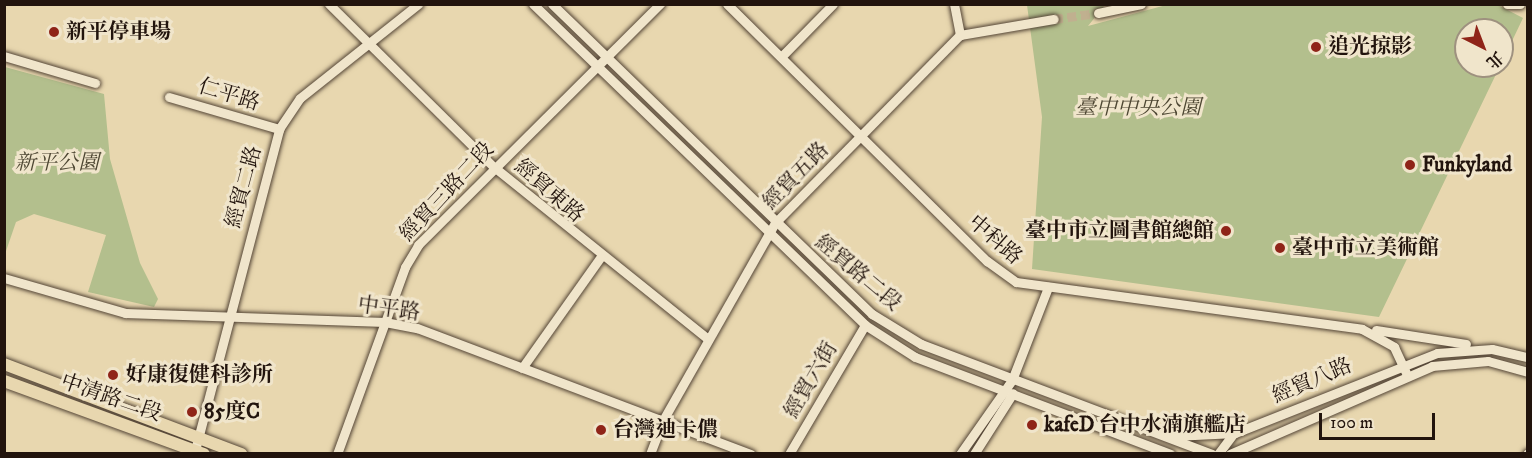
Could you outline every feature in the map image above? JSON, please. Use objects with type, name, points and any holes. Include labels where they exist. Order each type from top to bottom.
[{"type":"main road","name":"中清路二段","points":[[4,364],[198,448]]},
{"type":"main road","name":"中清路二段","points":[[4,381],[198,448],[241,453]]},
{"type":"street","name":"經貿東路","points":[[329,4],[494,167],[600,258],[708,339]]},
{"type":"street","name":"經貿二路","points":[[198,448],[279,129],[300,98],[418,4]]},
{"type":"street","name":"經貿路二段","points":[[533,4],[767,235],[865,325],[915,357],[1003,393],[1170,453]]},
{"type":"street","name":"經貿路二段","points":[[552,4],[775,223],[872,314],[921,344],[1212,453]]},
{"type":"street","name":"經貿三路二段","points":[[337,453],[385,322],[418,245],[660,4]]},
{"type":"street","name":"中科路","points":[[727,4],[987,261],[1016,282],[1362,329],[1492,349],[1527,357]]},
{"type":"street","points":[[781,57],[833,4]]},
{"type":"street","points":[[954,4],[960,35],[1054,19]]},
{"type":"street","points":[[1098,13],[1141,4]]},
{"type":"street","points":[[1507,4],[1519,5]]},
{"type":"street","name":"經貿五路","points":[[650,453],[663,420],[775,223],[960,35]]},
{"type":"street","points":[[4,56],[95,83]]},
{"type":"street","name":"仁平路","points":[[169,96],[279,129]]},
{"type":"street","points":[[522,368],[600,258]]},
{"type":"street","name":"中平路","points":[[4,278],[124,313],[385,322],[417,328],[751,453]]},
{"type":"street","points":[[960,453],[1012,380],[1048,287]]},
{"type":"street","name":"經貿六街","points":[[789,453],[865,325]]},
{"type":"street","name":"中科路","points":[[1362,329],[1390,342],[1403,363],[1407,375]]},
{"type":"street","name":"中科路","points":[[1403,363],[1463,348],[1492,349]]},
{"type":"street","points":[[1407,375],[1462,360],[1527,372]]},
{"type":"street","name":"經貿八路","points":[[1162,436],[1235,433],[1403,363]]},
{"type":"street","name":"經貿八路","points":[[1230,453],[1407,375]]},
{"type":"street","points":[[974,453],[1014,397],[1012,380]]},
{"type":"street","name":"經貿八路","points":[[1218,453],[1235,433]]},
{"type":"green space","name":"臺中中央公園","points":[[1170,4],[1496,4],[1523,18],[1514,37],[1514,18],[1454,18],[1454,78],[1494,78],[1379,317],[1032,269],[1042,117],[1027,5],[1105,5],[1088,26]]},
{"type":"green space","name":"新平公園","points":[[5,67],[104,94],[110,159],[140,263],[158,299],[154,307],[88,292],[106,235],[34,214],[16,222],[5,254]]},
{"type":"tunnel","points":[[1054,19],[1098,13]]},
{"type":"place","name":"新平停車場","points":[[54,32]]},
{"type":"place","name":"追光掠影","points":[[1316,47]]},
{"type":"place","name":"Funkyland","points":[[1410,165]]},
{"type":"place","name":"臺中市立圖書館總館","points":[[1226,231]]},
{"type":"place","name":"臺中市立美術館","points":[[1280,248]]},
{"type":"place","name":"好康復健科診所","points":[[113,375]]},
{"type":"place","name":"85度C","points":[[192,412]]},
{"type":"place","name":"kafeD 台中水湳旗艦店","points":[[1032,425]]},
{"type":"place","name":"台灣迪卡儂","points":[[601,430]]}]
